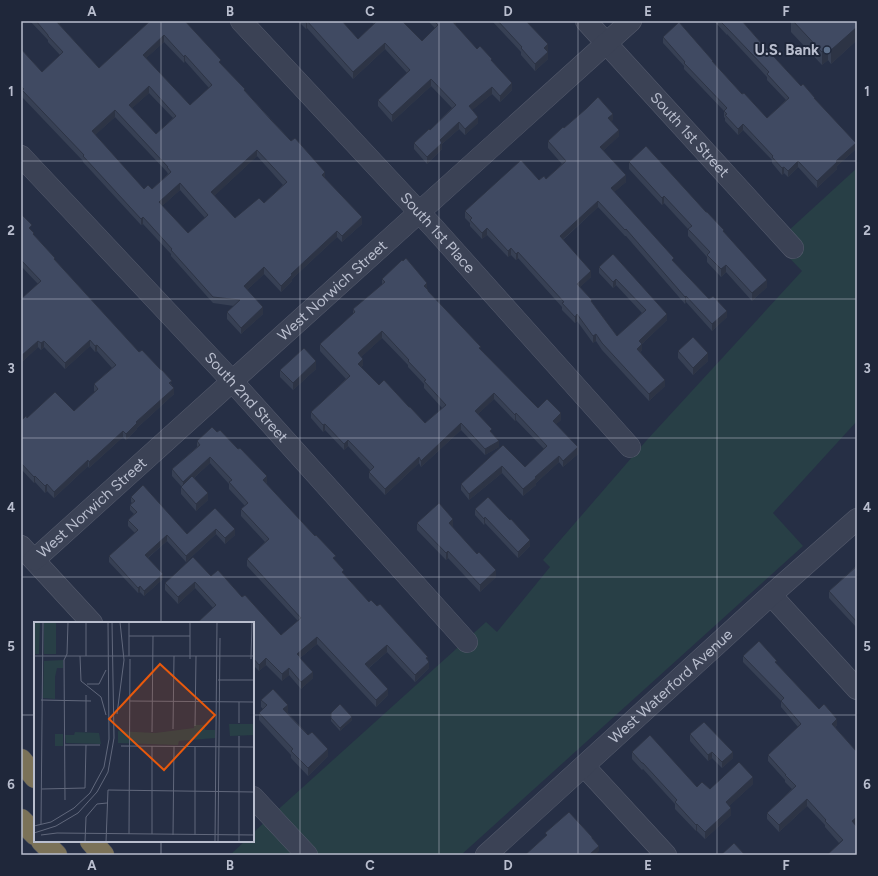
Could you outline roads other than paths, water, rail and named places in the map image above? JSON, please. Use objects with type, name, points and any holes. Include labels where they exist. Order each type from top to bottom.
[{"type":"highway","points":[[21,760],[34,776]]},
{"type":"highway","points":[[21,820],[34,833]]},
{"type":"highway","points":[[43,842],[56,855]]},
{"type":"highway","points":[[92,842],[103,855]]},
{"type":"street","name":"South 1st Place","points":[[241,21],[420,212],[630,447]]},
{"type":"street","name":"South 1st Street","points":[[586,21],[793,248]]},
{"type":"street","name":"West Norwich Street","points":[[27,553],[232,381],[631,21]]},
{"type":"street","name":"South 2nd Street","points":[[21,156],[232,381],[466,642]]},
{"type":"street","name":"West Waterford Avenue","points":[[486,855],[771,595],[857,519]]},
{"type":"street","points":[[27,553],[91,622]]},
{"type":"street","points":[[771,595],[857,689]]},
{"type":"street","points":[[584,766],[666,855]]},
{"type":"street","points":[[254,798],[306,855]]},
{"type":"place","name":"U.S. Bank","points":[[827,50]]}]
